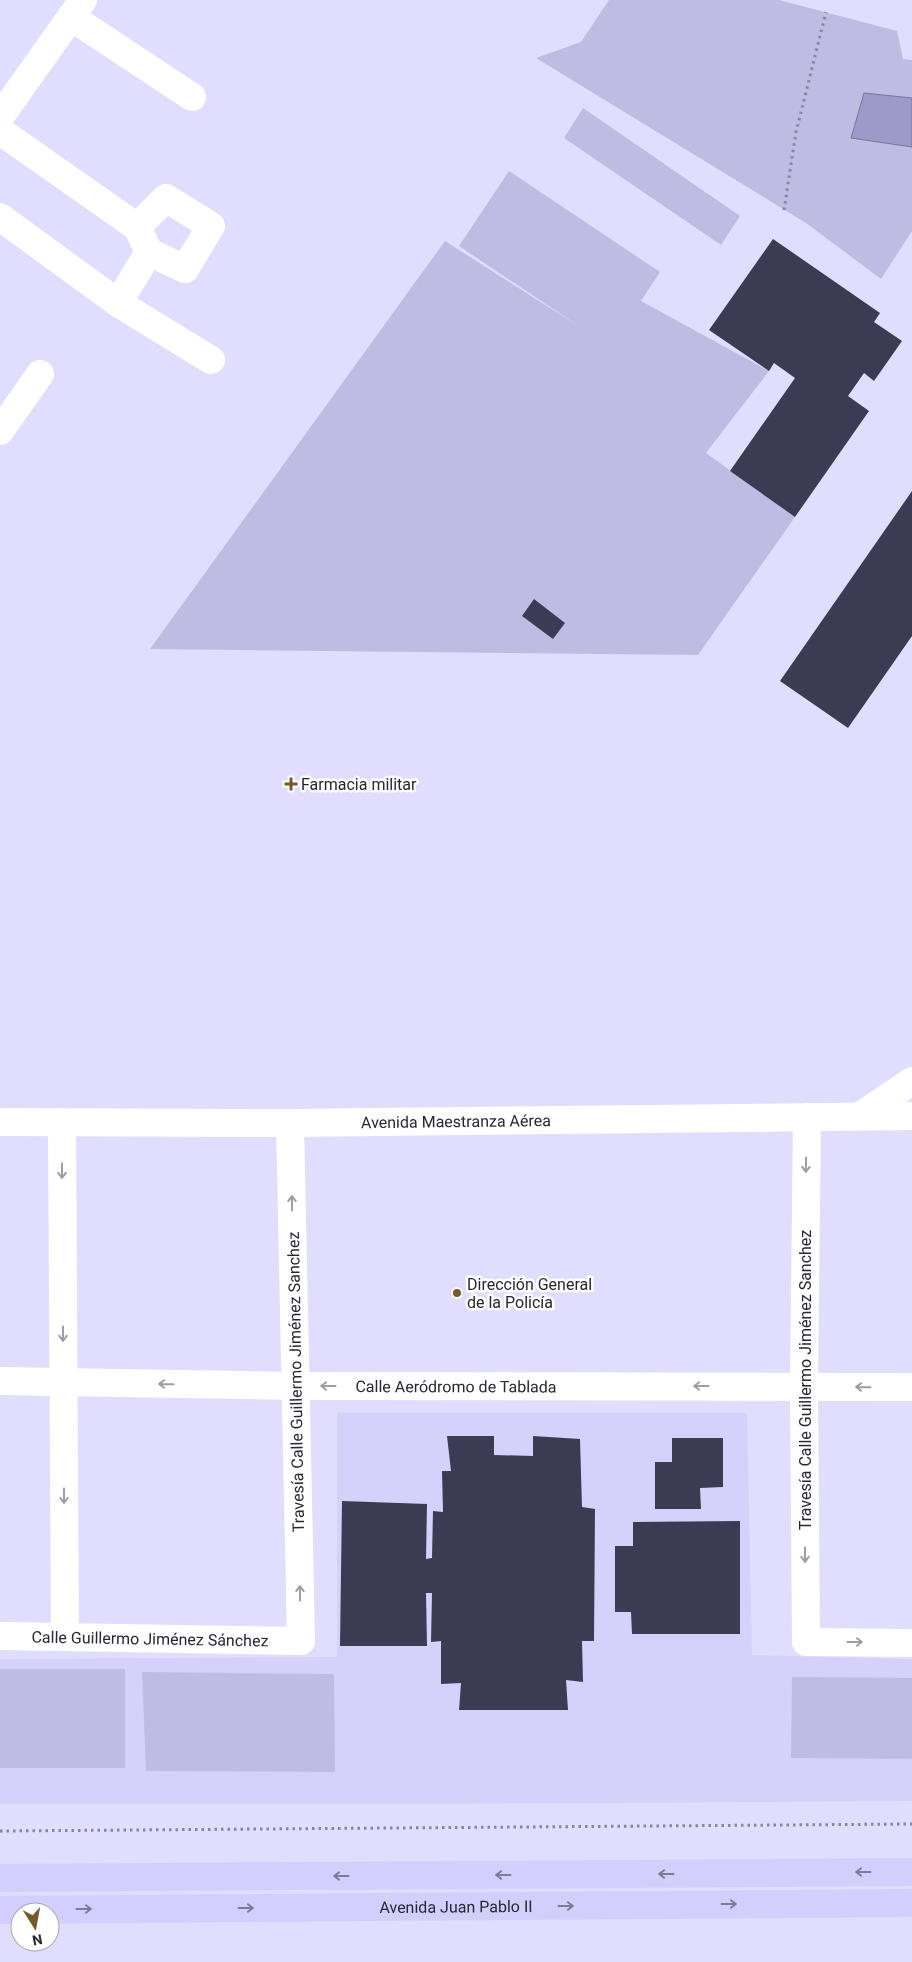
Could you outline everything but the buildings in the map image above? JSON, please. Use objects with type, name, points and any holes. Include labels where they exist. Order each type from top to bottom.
[{"type":"main road","name":"Avenida Juan Pablo II","points":[[0,1878],[912,1872]]},
{"type":"main road","name":"Avenida Juan Pablo II","points":[[0,1910],[912,1903]]},
{"type":"street","points":[[0,116],[77,8],[192,97]]},
{"type":"street","points":[[0,130],[137,227],[149,252],[184,269],[211,226],[166,198],[137,227]]},
{"type":"street","points":[[0,218],[118,303],[211,360]]},
{"type":"street","points":[[118,303],[149,252]]},
{"type":"street","points":[[0,431],[40,374]]},
{"type":"street","points":[[860,1116],[912,1081]]},
{"type":"street","name":"Avenida Maestranza Aérea","points":[[0,1122],[290,1123],[912,1116]]},
{"type":"street","name":"Travesía Calle Guillermo Jiménez Sanchez","points":[[806,1117],[804,1386],[806,1642],[912,1642]]},
{"type":"street","points":[[62,1122],[65,1637]]},
{"type":"street","name":"Travesía Calle Guillermo Jiménez Sanchez","points":[[290,1123],[301,1641]]},
{"type":"street","name":"Calle Aeródromo de Tablada","points":[[0,1382],[296,1386],[912,1387]]},
{"type":"street","name":"Calle Guillermo Jiménez Sánchez","points":[[0,1636],[301,1641]]},
{"type":"path","points":[[784,210],[796,132],[826,12]]},
{"type":"path","points":[[0,1831],[912,1824]]},
{"type":"shaded area","points":[[609,0],[779,0],[897,31],[903,59],[912,60],[912,231],[881,279],[806,223],[536,58],[581,42]]},
{"type":"shaded area","points":[[864,93],[912,98],[912,147],[851,138]]},
{"type":"shaded area","points":[[583,108],[740,216],[721,245],[564,138]]},
{"type":"shaded area","points":[[509,171],[660,272],[641,301],[769,371],[706,453],[795,517],[698,655],[150,649],[445,241],[580,327],[459,246]]},
{"type":"shaded area","points":[[337,1413],[747,1413],[752,1655],[912,1659],[912,1801],[0,1804],[0,1659],[337,1657]]},
{"type":"shaded area","points":[[0,1669],[125,1669],[125,1768],[0,1768]]},
{"type":"shaded area","points":[[142,1672],[334,1674],[335,1772],[146,1771]]},
{"type":"shaded area","points":[[792,1677],[912,1678],[912,1759],[791,1758]]},
{"type":"place","name":"Farmacia militar","points":[[291,784]]},
{"type":"place","name":"Dirección General de la Policía","points":[[457,1293]]}]
